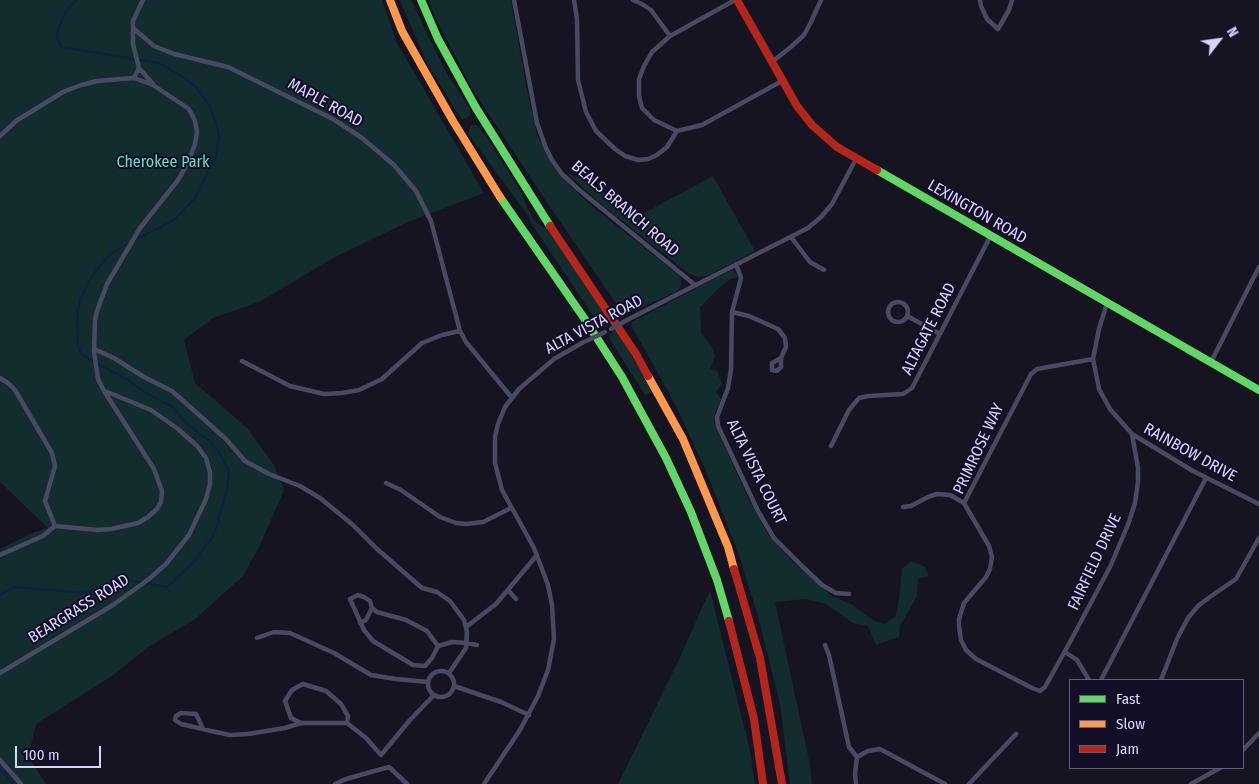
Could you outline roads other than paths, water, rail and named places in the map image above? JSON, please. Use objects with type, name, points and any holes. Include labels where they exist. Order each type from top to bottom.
[{"type":"main road","points":[[390,0],[402,32],[453,121],[498,194],[584,318],[622,377],[666,458],[717,580],[737,648],[752,710],[763,784]]},
{"type":"main road","points":[[421,0],[438,38],[476,108],[549,224],[636,354],[683,439],[728,547],[760,658],[782,784]]},
{"type":"main road","name":"LEXINGTON ROAD","points":[[736,0],[782,81],[807,120],[822,135],[856,159],[1259,390]]},
{"type":"street","points":[[143,0],[136,14],[133,28],[134,52],[139,68],[153,86]]},
{"type":"street","name":"BEALS BRANCH ROAD","points":[[515,0],[537,122],[552,160],[562,174],[578,189],[696,285]]},
{"type":"street","points":[[574,0],[577,19],[578,80],[586,112],[596,131],[615,150],[625,156],[638,160],[648,159],[657,155],[667,147],[677,131]]},
{"type":"street","points":[[633,0],[650,10],[670,36]]},
{"type":"street","points":[[736,0],[670,36],[652,52],[639,79],[639,96],[642,108],[660,124],[677,131],[702,125],[782,81]]},
{"type":"street","points":[[772,62],[804,35],[821,0]]},
{"type":"street","points":[[980,0],[987,18],[998,29],[1009,10],[1012,0]]},
{"type":"street","name":"MAPLE ROAD","points":[[133,28],[147,41],[164,50],[228,67],[333,119],[381,152],[409,182],[425,207],[439,248],[460,331],[476,356],[512,398]]},
{"type":"street","points":[[134,78],[139,68]]},
{"type":"street","points":[[0,136],[16,121],[63,92],[97,81],[134,78],[153,86],[189,109],[195,121],[197,132],[196,144],[178,180],[140,228],[107,284],[97,311],[94,350],[96,371],[104,391],[154,469],[162,491],[161,502],[157,509],[148,517],[125,527],[97,530],[54,526],[43,536],[0,555]]},
{"type":"street","name":"ALTA VISTA ROAD","points":[[484,784],[529,714],[540,693],[548,670],[554,639],[552,605],[545,574],[537,555],[511,508],[498,478],[494,447],[498,424],[506,407],[519,389],[559,356],[814,223],[827,211],[836,198],[856,159]]},
{"type":"street","points":[[791,236],[810,262],[824,270]]},
{"type":"street","name":"ALTAGATE ROAD","points":[[831,446],[849,410],[859,398],[903,394],[912,388],[991,236]]},
{"type":"street","name":"ALTA VISTA COURT","points":[[736,264],[741,278],[732,312],[731,368],[728,388],[717,417],[718,426],[758,511],[774,538],[822,584],[836,594],[850,594]]},
{"type":"street","points":[[1211,362],[1259,267]]},
{"type":"street","points":[[898,302],[904,304],[908,309],[907,316],[903,320],[894,320],[888,313],[890,307],[898,302]]},
{"type":"street","name":"RAINBOW DRIVE","points":[[1107,303],[1093,359],[1099,388],[1105,401],[1122,424],[1132,434],[1170,458],[1259,504]]},
{"type":"street","points":[[732,312],[750,316],[778,329],[784,335],[786,342],[781,358]]},
{"type":"street","points":[[907,316],[940,334]]},
{"type":"street","points":[[242,361],[290,386],[324,394],[342,394],[359,390],[382,379],[422,343],[442,335],[460,331]]},
{"type":"street","points":[[94,350],[114,358],[144,377],[172,391],[226,439],[245,461],[269,474],[300,486],[320,498],[353,525],[422,588],[437,592],[450,601],[464,620],[468,632],[466,648],[449,673]]},
{"type":"street","name":"PRIMROSE WAY","points":[[1042,690],[1032,688],[976,659],[966,650],[961,640],[958,626],[962,610],[970,596],[986,577],[990,569],[992,557],[989,546],[964,503],[1030,374],[1037,369],[1093,359]]},
{"type":"street","points":[[0,378],[15,390],[28,415],[50,447],[54,470],[45,501],[54,526]]},
{"type":"street","name":"BEARGRASS ROAD","points":[[0,673],[113,605],[136,589],[172,557],[197,522],[209,488],[209,468],[206,458],[197,446],[178,429],[151,410],[104,391]]},
{"type":"street","name":"FAIRFIELD DRIVE","points":[[1042,690],[1065,652],[1111,565],[1129,522],[1135,503],[1138,482],[1138,468],[1132,434]]},
{"type":"street","points":[[1102,679],[1206,478]]},
{"type":"street","points":[[386,483],[401,490],[440,517],[456,523],[483,522],[511,508]]},
{"type":"street","points":[[903,507],[911,506],[937,494],[950,495],[964,503]]},
{"type":"street","points":[[1161,679],[1177,639],[1188,618],[1207,599],[1236,579],[1259,538]]},
{"type":"street","points":[[466,627],[496,604],[537,555]]},
{"type":"street","points":[[508,590],[516,599]]},
{"type":"street","points":[[438,646],[427,631],[406,620],[377,612],[372,608],[370,601],[364,597],[358,595],[350,599],[360,623],[373,641],[413,665],[425,666],[432,658],[438,646],[452,642],[467,642],[477,645]]},
{"type":"street","points":[[360,623],[366,620],[372,608]]},
{"type":"street","points":[[257,638],[274,632],[290,633],[334,653],[371,674],[393,679],[428,682]]},
{"type":"street","points":[[825,645],[829,655],[849,747],[857,757]]},
{"type":"street","points":[[1065,652],[1077,660],[1088,679]]},
{"type":"street","points":[[438,671],[449,673],[453,679],[454,686],[451,693],[444,696],[434,694],[429,689],[428,682],[432,675],[438,671]]},
{"type":"street","points":[[301,723],[291,718],[285,701],[292,690],[303,684],[326,691],[341,704],[348,716],[347,723]]},
{"type":"street","points":[[454,686],[529,714]]},
{"type":"street","points":[[203,729],[196,714],[181,713],[174,720],[203,729],[230,735],[285,728],[301,723],[347,723],[366,738],[381,755],[434,694]]},
{"type":"street","points":[[1244,749],[1259,733]]},
{"type":"street","points":[[969,784],[1016,734]]},
{"type":"street","points":[[856,784],[854,774],[857,757],[868,750],[880,749],[945,784]]},
{"type":"street","points":[[0,760],[21,784]]},
{"type":"street","points":[[335,784],[346,779],[390,767],[407,784]]},
{"type":"street","points":[[1192,784],[1218,769]]},
{"type":"waterway","points":[[76,0],[66,11],[57,33],[57,39],[61,47],[159,63],[196,87],[209,105],[217,126],[219,137],[216,156],[195,198],[174,220],[135,240]]},
{"type":"waterway","points":[[0,595],[14,587],[85,593],[128,580],[167,587],[193,563],[214,535],[227,490],[229,471],[219,452],[208,440],[185,422],[173,407],[90,360],[83,355],[78,347],[78,311],[80,301],[89,281],[101,264],[113,252],[131,242]]},
{"type":"waterway","points":[[0,769],[13,784]]},
{"type":"park label","name":"Cherokee Park","points":[[163,163]]}]
